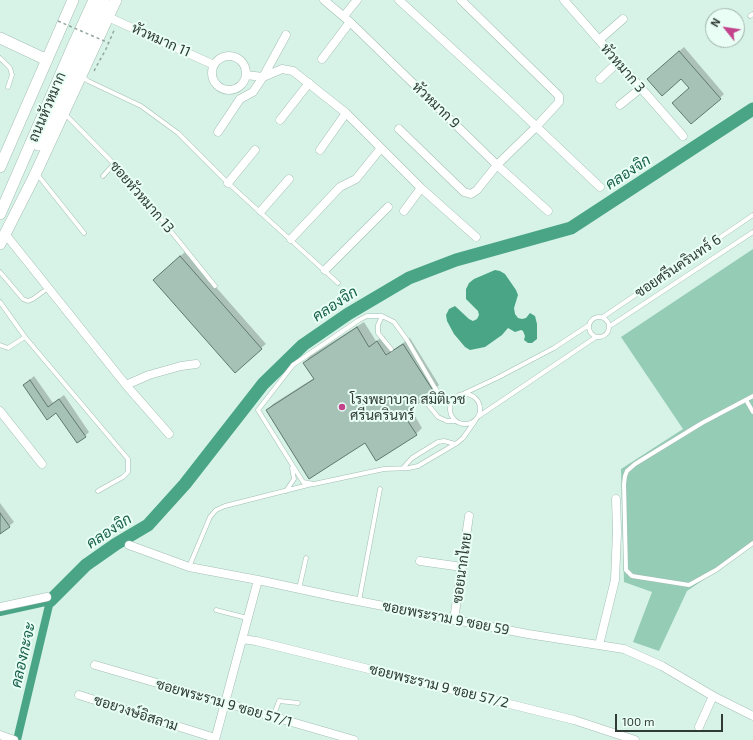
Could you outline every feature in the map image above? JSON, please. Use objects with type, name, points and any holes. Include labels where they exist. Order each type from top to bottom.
[{"type":"main road","name":"ถนนหัวหมาก","points":[[0,167],[73,0]]},
{"type":"main road","name":"ถนนหัวหมาก","points":[[1,211],[94,0]]},
{"type":"main road","points":[[1,211],[14,193],[31,160],[104,0]]},
{"type":"main road","points":[[3,240],[64,112],[84,79],[116,0]]},
{"type":"main road","points":[[0,38],[47,60]]},
{"type":"street","name":"หัวหมาก 9","points":[[324,0],[347,19],[497,165],[548,211]]},
{"type":"street","points":[[322,59],[357,0]]},
{"type":"street","points":[[399,0],[600,187]]},
{"type":"street","points":[[399,129],[464,192],[471,194],[477,190],[497,165],[559,102],[559,96],[461,0]]},
{"type":"street","name":"หัวหมาก 3","points":[[564,0],[683,136]]},
{"type":"street","name":"หัวหมาก 11","points":[[108,17],[214,65]]},
{"type":"street","points":[[598,40],[623,19]]},
{"type":"street","points":[[218,132],[240,99],[253,92],[286,35]]},
{"type":"street","points":[[233,56],[243,63],[246,75],[241,84],[232,90],[221,88],[217,85],[212,76],[214,65],[222,57],[233,56]]},
{"type":"street","points":[[600,79],[618,62]]},
{"type":"street","points":[[246,75],[263,77],[282,69],[293,71],[346,113],[421,188],[476,237]]},
{"type":"street","points":[[280,120],[309,83]]},
{"type":"street","points":[[620,105],[641,88]]},
{"type":"street","points":[[320,150],[346,113]]},
{"type":"street","points":[[291,240],[340,187],[356,179],[381,148]]},
{"type":"street","points":[[228,183],[255,150]]},
{"type":"street","points":[[261,211],[289,179]]},
{"type":"street","points":[[404,211],[421,188]]},
{"type":"street","points":[[325,270],[388,207]]},
{"type":"street","points":[[3,240],[169,434]]},
{"type":"street","points":[[126,385],[149,375],[181,366],[196,364]]},
{"type":"street","points":[[0,411],[42,464]]},
{"type":"street","points":[[599,645],[614,580],[617,532],[616,498]]},
{"type":"street","name":"ซอยนากไทย","points":[[454,620],[469,516]]},
{"type":"street","name":"ซอยพระราม 9 ซอย 59","points":[[129,545],[189,567],[359,602],[528,634],[624,649],[662,666],[713,696],[753,716]]},
{"type":"street","points":[[420,561],[462,567]]},
{"type":"street","points":[[215,739],[258,580]]},
{"type":"street","points":[[0,607],[47,597]]},
{"type":"street","name":"ซอยพระราม 9 ซอย 57/2","points":[[242,639],[256,641],[574,720],[635,740]]},
{"type":"street","name":"ซอยพระราม 9 ซอย 57/1","points":[[95,665],[354,740]]},
{"type":"street","name":"ซอยวงษ์อิสลาม","points":[[79,695],[215,739]]},
{"type":"street","points":[[699,727],[713,696]]},
{"type":"street","points":[[0,735],[14,740]]},
{"type":"lane","points":[[0,58],[10,68],[12,75],[8,87]]},
{"type":"lane","points":[[84,79],[141,106],[178,133],[228,183],[261,211],[338,283]]},
{"type":"lane","name":"ซอยหัวหมาก 13","points":[[64,112],[114,164],[157,214],[215,286]]},
{"type":"lane","points":[[103,176],[114,164]]},
{"type":"lane","points":[[36,173],[84,233]]},
{"type":"lane","name":"ซอยศรีนครินทร์ 6","points":[[465,393],[554,348],[589,325],[594,318],[603,317],[753,215]]},
{"type":"lane","name":"ซอยศรีนครินทร์ 6","points":[[479,416],[596,337],[602,337],[605,335],[610,326],[753,232]]},
{"type":"lane","points":[[0,272],[23,299],[28,301],[44,291]]},
{"type":"lane","points":[[0,302],[24,337],[128,459],[128,472],[123,477],[98,491]]},
{"type":"lane","points":[[314,484],[303,482],[258,410],[287,372],[300,360],[359,320],[367,316],[382,316],[394,322],[407,340],[438,393],[452,400]]},
{"type":"lane","points":[[382,316],[378,325],[378,333],[391,349]]},
{"type":"lane","points":[[603,317],[608,321],[610,326]]},
{"type":"lane","points":[[589,325],[589,331],[596,337]]},
{"type":"lane","points":[[0,345],[8,348],[24,337]]},
{"type":"lane","points":[[438,393],[426,402],[438,417],[447,421],[456,421],[465,424],[475,420]]},
{"type":"lane","points":[[189,567],[210,517],[216,510],[225,506],[314,484],[384,469],[418,466],[463,438],[479,416],[480,405],[475,397],[465,393],[456,396],[452,400],[450,409],[452,417],[456,421]]},
{"type":"lane","points":[[753,396],[702,423],[635,464],[627,471],[624,484],[626,570],[632,576],[689,585],[716,570],[753,543]]},
{"type":"lane","points":[[746,400],[753,412]]},
{"type":"lane","points":[[403,468],[412,458],[438,442],[444,441],[455,444]]},
{"type":"lane","points":[[286,492],[294,479],[292,465]]},
{"type":"lane","points":[[359,602],[380,489]]},
{"type":"lane","points":[[299,590],[306,558]]},
{"type":"lane","points":[[216,610],[247,618]]},
{"type":"lane","points":[[274,717],[278,700],[298,704]]},
{"type":"path","points":[[58,21],[109,43]]},
{"type":"path","points":[[84,79],[109,43],[112,36]]},
{"type":"shaded area","points":[[753,249],[753,546],[687,591],[659,651],[633,642],[652,592],[624,582],[621,469],[683,429],[621,337]]},
{"type":"shaded area","points":[[495,270],[505,274],[516,290],[518,295],[514,308],[515,314],[518,318],[526,318],[530,313],[535,316],[537,324],[537,339],[532,343],[528,343],[524,340],[525,336],[523,331],[521,330],[515,332],[508,328],[502,335],[485,347],[470,350],[465,347],[454,334],[447,321],[446,315],[449,309],[455,306],[469,319],[473,321],[477,319],[479,315],[478,311],[466,299],[466,289],[469,283],[474,279]]},
{"type":"building","points":[[679,51],[721,99],[691,124],[672,103],[689,88],[681,79],[662,96],[647,79]]},
{"type":"building","points":[[180,256],[262,349],[235,373],[153,280]]},
{"type":"building","name":"โรงพยาบาล สมิติเวช ศรีนครินทร์","points":[[357,327],[369,347],[377,341],[386,355],[403,344],[434,392],[403,414],[417,435],[376,461],[365,443],[309,479],[266,410],[314,379],[303,363]]},
{"type":"building","points":[[30,380],[48,407],[59,399],[86,437],[77,443],[56,413],[47,420],[23,385]]},
{"type":"building","points":[[0,513],[10,527],[0,534]]},
{"type":"waterway","name":"คลองจิก","points":[[50,601],[86,565],[116,544],[148,525],[185,484],[263,384],[303,345],[348,314],[409,278],[456,260],[571,228],[753,109]]},
{"type":"waterway","name":"คลองกะจะ","points":[[0,612],[50,601],[17,740]]},
{"type":"place","name":"โรงพยาบาล สมิติเวช ศรีนครินทร์","points":[[342,407]]}]
